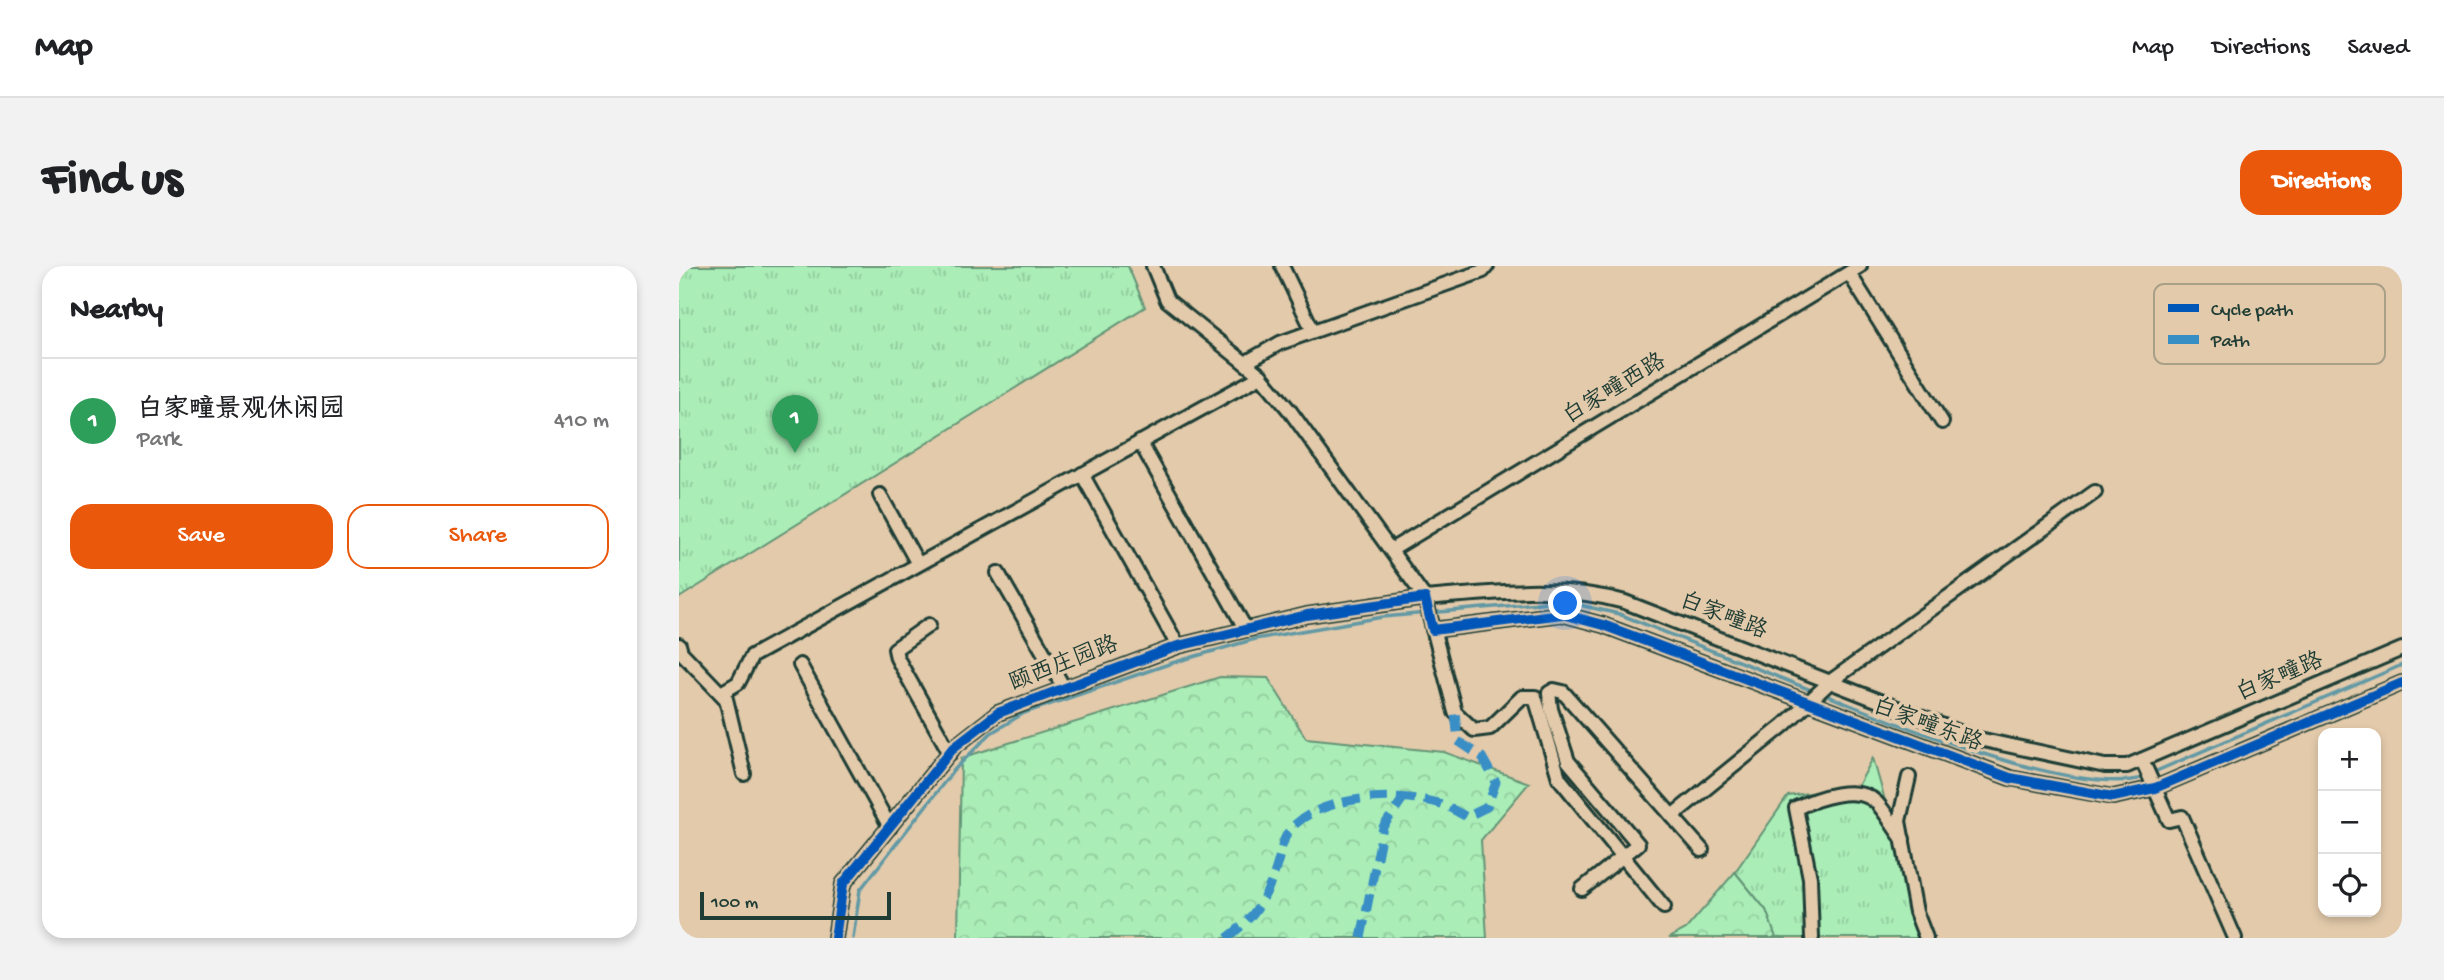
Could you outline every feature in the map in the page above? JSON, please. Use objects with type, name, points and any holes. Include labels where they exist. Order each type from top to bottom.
[{"type":"street","points":[[1153,266],[1167,300],[1261,376],[1290,411],[1391,550],[1428,613],[1455,712],[1474,730],[1490,728],[1522,697],[1535,697],[1559,778],[1664,906]]},
{"type":"street","points":[[1282,266],[1313,331]]},
{"type":"street","points":[[1245,363],[1280,343],[1483,271],[1487,266]]},
{"type":"street","points":[[1854,269],[1943,422]]},
{"type":"street","name":"白家疃西路","points":[[1391,550],[1854,269]]},
{"type":"street","points":[[721,693],[738,683],[752,656],[1261,376]]},
{"type":"street","points":[[1140,442],[1245,628]]},
{"type":"street","points":[[1082,474],[1178,646]]},
{"type":"street","points":[[1672,816],[1819,692],[2095,492]]},
{"type":"street","points":[[880,495],[918,564]]},
{"type":"street","points":[[998,573],[1064,688]]},
{"type":"street","name":"白家疃路","points":[[1428,613],[1557,589],[1594,593],[1819,692],[2000,746],[2105,766],[2127,766],[2149,774],[2402,649]]},
{"type":"street","name":"颐西庄园路","points":[[835,938],[843,884],[950,752],[998,713],[1178,646],[1245,628],[1307,615],[1428,613]]},
{"type":"street","name":"白家疃东路","points":[[1428,613],[1562,614],[1603,625],[1819,692],[2010,778],[2113,797],[2149,774],[2402,682]]},
{"type":"street","points":[[929,625],[895,649],[897,658],[950,752]]},
{"type":"street","points":[[680,649],[726,699],[744,774]]},
{"type":"street","points":[[800,665],[890,827]]},
{"type":"street","points":[[1582,889],[1638,844],[1568,761],[1549,693],[1554,690],[1563,692],[1702,850]]},
{"type":"street","points":[[2149,774],[2169,820],[2182,817],[2235,938]]},
{"type":"street","points":[[1909,777],[1899,821],[1916,912],[1926,938]]},
{"type":"street","points":[[1812,938],[1810,878],[1796,808],[1811,801],[1855,792],[1875,801],[1903,839]]},
{"type":"green space","points":[[679,266],[1128,266],[1145,307],[679,598]]},
{"type":"green space","points":[[1220,677],[1268,678],[1306,738],[1444,752],[1529,783],[1481,840],[1487,938],[958,938],[961,758]]},
{"type":"green space","points":[[1873,758],[1924,938],[1776,938],[1766,910],[1735,872],[1788,796],[1858,786]]},
{"type":"green space","points":[[1735,872],[1766,910],[1776,938],[1669,938],[1686,929]]},
{"type":"waterway","points":[[853,938],[860,890],[954,770],[991,733],[1024,713],[1172,663],[1255,639],[1383,617],[1562,601],[1619,614],[1816,692]]},
{"type":"waterway","points":[[1823,694],[1981,753],[2068,776],[2107,781],[2138,779],[2402,665]]},
{"type":"marked path","points":[[1227,938],[1245,923],[1264,897],[1287,834],[1299,821],[1316,811],[1359,799],[1382,797],[1426,800],[1467,817],[1487,807],[1496,782],[1482,757],[1458,741],[1455,712]]},
{"type":"marked path","points":[[1361,938],[1383,827],[1404,797]]},
{"type":"cycle path","points":[[835,938],[843,884],[954,747],[998,713],[1178,646],[1307,615],[1425,598],[1433,630],[1562,614],[1603,625],[2010,778],[2113,797],[2155,788],[2402,683]]},
{"type":"place","name":"白家疃景观休闲园","points":[[795,453]]}]
